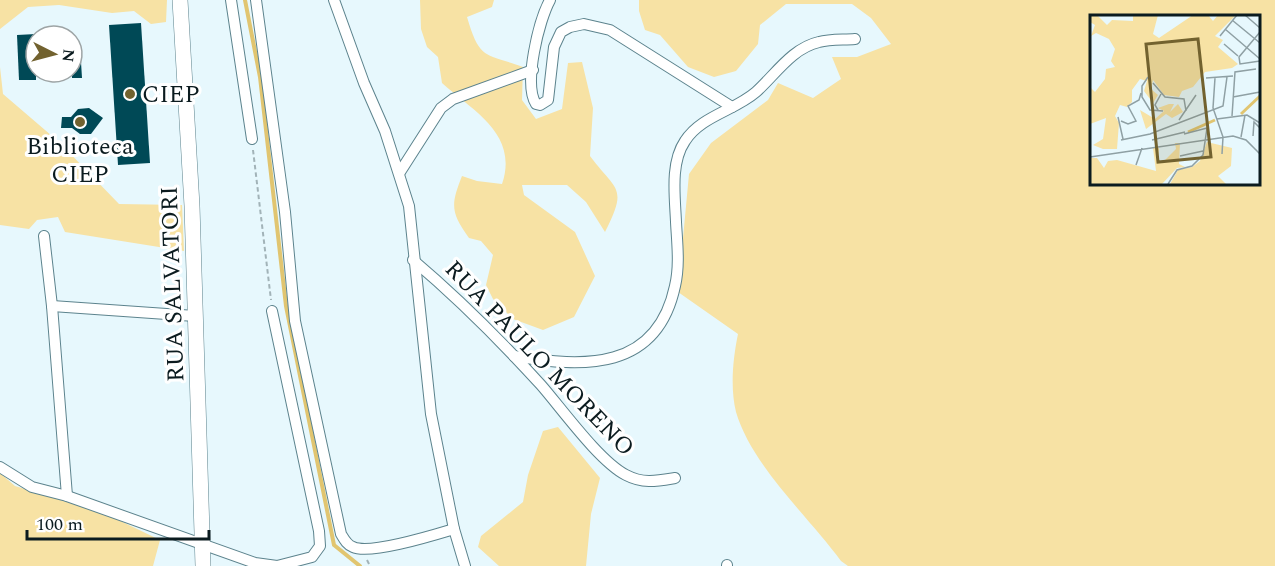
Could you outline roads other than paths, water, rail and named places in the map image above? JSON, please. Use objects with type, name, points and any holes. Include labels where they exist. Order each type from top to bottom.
[{"type":"street","name":"RUA SALVATORI","points":[[180,0],[192,206],[204,566]]},
{"type":"street","points":[[231,0],[252,139]]},
{"type":"street","points":[[256,0],[285,212],[296,321],[341,534],[352,547],[361,549],[401,543],[454,529]]},
{"type":"street","points":[[334,0],[363,83],[385,131],[400,172],[409,206],[431,414],[454,529],[465,566]]},
{"type":"street","points":[[550,0],[543,13],[534,44],[532,94],[534,100],[540,105],[548,100],[554,47],[561,32],[584,24],[610,30],[732,107]]},
{"type":"street","points":[[514,356],[542,361],[606,360],[629,354],[645,344],[668,307],[676,285],[675,188],[677,160],[684,142],[701,124],[750,97],[805,46],[820,41],[855,39]]},
{"type":"street","points":[[400,172],[441,108],[453,99],[533,70]]},
{"type":"street","points":[[44,236],[52,306],[67,496]]},
{"type":"street","name":"RUA PAULO MORENO","points":[[413,260],[514,356],[585,439],[624,474],[639,481],[653,482],[675,478]]},
{"type":"street","points":[[52,306],[195,316]]},
{"type":"street","points":[[0,467],[32,486],[67,496],[255,563],[286,565],[312,557],[317,553],[319,531],[272,311]]},
{"type":"waterway","points":[[245,0],[260,77],[286,306],[334,545],[360,566]]},
{"type":"place","name":"CIEP","points":[[130,94]]},
{"type":"place","name":"Biblioteca CIEP","points":[[80,122]]}]
